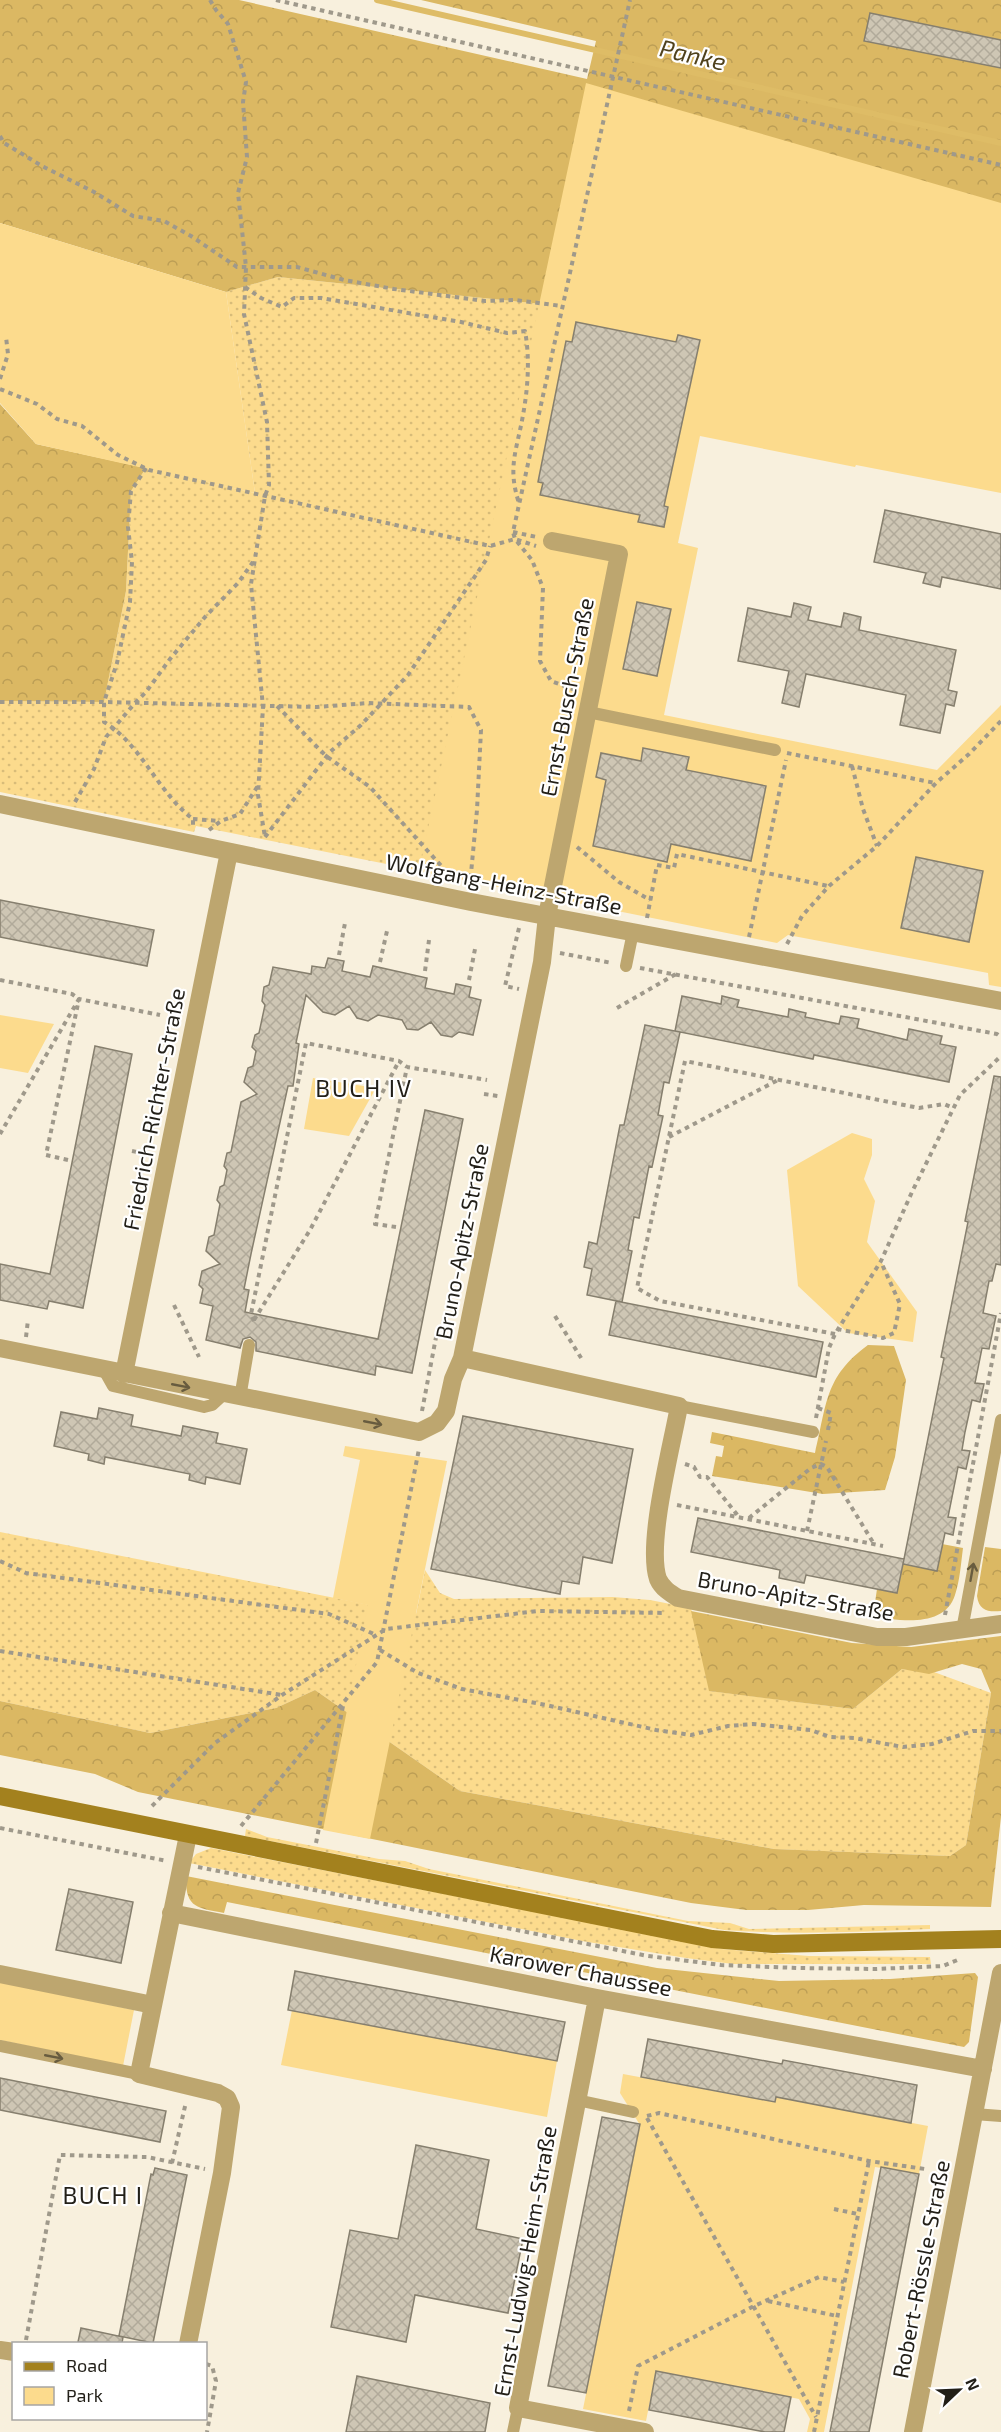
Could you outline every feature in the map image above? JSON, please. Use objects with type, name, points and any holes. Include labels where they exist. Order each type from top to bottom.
[{"type":"main road","points":[[0,1796],[712,1939],[774,1944],[1001,1940]]},
{"type":"street","name":"Ernst-Busch-Straße","points":[[547,916],[619,554],[552,541]]},
{"type":"street","name":"Wolfgang-Heinz-Straße","points":[[0,804],[471,902],[1001,1001]]},
{"type":"street","name":"Friedrich-Richter-Straße","points":[[124,1374],[229,852]]},
{"type":"street","name":"Bruno-Apitz-Straße","points":[[547,916],[544,950],[462,1358],[679,1406],[654,1553],[659,1581],[666,1591],[687,1601],[877,1637],[906,1637],[1001,1624]]},
{"type":"street","points":[[0,1348],[419,1432],[437,1424],[446,1411],[453,1379],[462,1358]]},
{"type":"street","points":[[188,1834],[139,2074],[218,2093],[228,2098],[231,2107],[222,2173],[188,2342]]},
{"type":"street","name":"Karower Chaussee","points":[[171,1913],[597,1998],[983,2069]]},
{"type":"street","name":"Robert-Rössle-Straße","points":[[913,2432],[1001,1973]]},
{"type":"street","points":[[0,1974],[153,2005]]},
{"type":"street","name":"Ernst-Ludwig-Heim-Straße","points":[[597,1998],[518,2408],[645,2432]]},
{"type":"lane","points":[[588,712],[781,752]]},
{"type":"lane","points":[[626,966],[638,933]]},
{"type":"lane","points":[[104,1370],[113,1386],[204,1407],[232,1396],[249,1345]]},
{"type":"lane","name":"Bruno-Apitz-Straße","points":[[679,1406],[813,1432]]},
{"type":"lane","points":[[962,1630],[1001,1420]]},
{"type":"lane","points":[[0,2046],[139,2074]]},
{"type":"lane","points":[[577,2100],[633,2112]]},
{"type":"lane","points":[[974,2114],[1001,2115]]},
{"type":"lane","points":[[513,2432],[518,2408]]},
{"type":"path","points":[[210,0],[228,24],[246,82],[243,102],[247,157],[238,193],[246,267],[244,314],[267,423],[270,485],[265,496],[251,584],[263,707],[258,795],[265,837],[260,858]]},
{"type":"path","points":[[276,0],[1001,165]]},
{"type":"path","points":[[588,712],[578,692],[551,681],[540,661],[543,588],[532,560],[514,539],[513,532],[630,0]]},
{"type":"path","points":[[0,136],[4,143],[42,166],[94,192],[133,216],[164,221],[237,267],[297,267],[344,280],[394,289],[485,301],[515,300],[562,306]]},
{"type":"path","points":[[245,287],[261,298],[282,307],[294,298],[321,298],[461,321],[507,333],[525,331],[529,352],[524,414],[515,452],[512,483],[519,503]]},
{"type":"path","points":[[0,379],[8,354],[6,337]]},
{"type":"path","points":[[0,389],[37,404],[57,419],[82,426],[118,455],[146,468],[490,546],[514,539]]},
{"type":"path","points":[[146,468],[130,491],[128,527],[132,562],[130,602],[117,663],[104,702],[104,722],[114,728],[180,809],[193,819],[221,821]]},
{"type":"path","points":[[265,837],[326,756],[361,725],[408,675],[486,560],[490,546]]},
{"type":"path","points":[[69,820],[74,805],[94,769],[106,737],[146,692],[205,617],[238,583],[255,558]]},
{"type":"path","points":[[0,702],[135,702],[263,707],[379,704],[469,707],[481,730],[477,810],[469,880],[471,902]]},
{"type":"path","points":[[277,706],[326,756],[370,787],[447,871],[471,902]]},
{"type":"path","points":[[785,947],[802,916],[829,886],[877,846],[936,783],[1001,721]]},
{"type":"path","points":[[757,942],[748,941],[762,872],[781,752],[936,783]]},
{"type":"path","points":[[852,766],[863,809],[877,846]]},
{"type":"path","points":[[195,845],[207,831],[221,821],[240,814],[259,784]]},
{"type":"path","points":[[193,819],[195,845]]},
{"type":"path","points":[[577,846],[619,882],[650,900]]},
{"type":"path","points":[[638,933],[650,900],[657,865],[674,868],[677,854],[829,886]]},
{"type":"path","points":[[339,955],[345,923]]},
{"type":"path","points":[[380,962],[387,932]]},
{"type":"path","points":[[424,971],[429,940]]},
{"type":"path","points":[[470,980],[475,949]]},
{"type":"path","points":[[544,950],[677,973],[997,1034],[1001,1037]]},
{"type":"path","points":[[617,1008],[677,973]]},
{"type":"path","points":[[0,980],[160,1015]]},
{"type":"path","points":[[0,1134],[79,999]]},
{"type":"path","points":[[68,1160],[46,1155],[79,999]]},
{"type":"path","points":[[399,1061],[309,1230],[254,1321],[251,1314],[306,1043],[399,1061],[407,1067],[487,1080]]},
{"type":"path","points":[[813,1432],[829,1348],[836,1331],[881,1261],[960,1095],[1001,1056]]},
{"type":"path","points":[[881,1261],[900,1304],[894,1333],[883,1338],[660,1301],[637,1288],[685,1061],[919,1108],[944,1104],[953,1108]]},
{"type":"path","points":[[396,1227],[375,1224],[407,1067]]},
{"type":"path","points":[[669,1137],[778,1080]]},
{"type":"path","points":[[174,1305],[199,1357]]},
{"type":"path","points":[[944,1618],[999,1339],[1001,1313]]},
{"type":"path","points":[[555,1316],[583,1361]]},
{"type":"path","points":[[424,1400],[438,1332]]},
{"type":"path","points":[[807,1531],[831,1413],[818,1408]]},
{"type":"path","points":[[241,1826],[377,1662],[386,1629],[420,1457]]},
{"type":"path","points":[[669,1462],[694,1467],[700,1477],[707,1477],[740,1517]]},
{"type":"path","points":[[748,1519],[811,1468],[821,1464],[827,1467],[874,1545]]},
{"type":"path","points":[[662,1502],[883,1546]]},
{"type":"path","points":[[0,1561],[26,1573],[329,1614],[376,1635]]},
{"type":"path","points":[[152,1806],[215,1743],[282,1695],[386,1629],[538,1611],[672,1613],[687,1601]]},
{"type":"path","points":[[380,1650],[418,1673],[462,1689],[656,1730],[692,1735],[728,1726],[753,1724],[811,1730],[830,1737],[854,1738],[903,1747],[932,1744],[973,1731],[1001,1731]]},
{"type":"path","points":[[0,1651],[282,1695]]},
{"type":"path","points":[[316,1844],[343,1704]]},
{"type":"path","points":[[0,1828],[648,1956],[721,1965],[876,1969],[943,1966],[960,1959],[970,1959]]},
{"type":"path","points":[[172,2163],[190,2086]]},
{"type":"path","points":[[633,2112],[646,2116],[659,2113],[868,2161],[925,2169]]},
{"type":"path","points":[[646,2116],[816,2417]]},
{"type":"path","points":[[25,2342],[60,2155],[147,2157],[222,2173]]},
{"type":"path","points":[[814,2432],[868,2161]]},
{"type":"path","points":[[834,2209],[858,2214]]},
{"type":"path","points":[[627,2420],[638,2366],[754,2306],[819,2277],[844,2282]]},
{"type":"path","points":[[766,2301],[837,2316]]},
{"type":"path","points":[[207,2364],[212,2366],[216,2381],[207,2432]]},
{"type":"green space","points":[[0,0],[239,0],[587,79],[596,41],[421,0],[1001,0],[1001,206],[562,306],[278,277],[226,292],[0,223]]},
{"type":"green space","points":[[586,83],[1001,203],[1001,493],[700,436],[678,543],[698,548],[664,715],[937,770],[1001,705],[1001,987],[989,985],[988,973],[788,935],[777,943],[419,871]]},
{"type":"green space","points":[[0,223],[226,292],[255,493],[36,444],[0,403]]},
{"type":"green space","points":[[278,277],[562,306],[526,892],[196,826],[194,832],[0,792],[0,701],[104,702],[126,591],[131,491],[146,468],[255,493],[226,292]]},
{"type":"green space","points":[[0,404],[36,444],[146,468],[131,491],[126,591],[104,702],[0,701]]},
{"type":"green space","points":[[0,1015],[54,1024],[28,1073],[0,1068]]},
{"type":"green space","points":[[313,1078],[376,1088],[349,1136],[304,1129]]},
{"type":"green space","points":[[852,1133],[872,1139],[872,1155],[864,1179],[875,1201],[867,1242],[917,1312],[913,1342],[848,1333],[798,1286],[787,1170]]},
{"type":"green space","points":[[868,1345],[894,1346],[906,1380],[895,1457],[885,1490],[823,1494],[712,1476],[716,1456],[722,1457],[724,1446],[710,1443],[712,1432],[815,1453],[825,1406],[835,1381],[854,1357]]},
{"type":"green space","points":[[345,1446],[447,1461],[370,1839],[323,1830],[368,1605],[333,1598],[360,1460],[343,1456]]},
{"type":"green space","points":[[0,1532],[416,1614],[425,1570],[440,1593],[454,1599],[613,1597],[650,1600],[691,1608],[710,1691],[853,1709],[902,1669],[934,1672],[991,1693],[966,1845],[950,1856],[774,1849],[460,1791],[315,1690],[276,1708],[150,1733],[0,1701]]},
{"type":"green space","points":[[942,1544],[963,1548],[958,1583],[950,1606],[942,1613],[920,1620],[873,1616],[877,1589],[897,1593],[903,1564],[937,1571]]},
{"type":"green space","points":[[985,1547],[1001,1549],[1001,1611],[985,1610],[978,1601]]},
{"type":"green space","points":[[691,1611],[852,1643],[911,1647],[1001,1636],[1001,1817],[991,1907],[864,1905],[808,1910],[746,1910],[691,1903],[138,1792],[95,1774],[0,1755],[0,1701],[150,1733],[276,1708],[315,1690],[460,1791],[774,1849],[950,1856],[966,1845],[991,1693],[981,1669],[962,1664],[929,1674],[902,1669],[853,1709],[709,1691]]},
{"type":"green space","points":[[246,1829],[267,1837],[379,1859],[405,1861],[429,1869],[688,1921],[730,1923],[749,1929],[930,1925],[930,1929],[801,1933],[724,1930],[245,1836]]},
{"type":"green space","points":[[211,1848],[722,1949],[809,1956],[930,1957],[931,1964],[733,1964],[686,1958],[582,1941],[189,1863],[196,1854]]},
{"type":"green space","points":[[186,1876],[657,1968],[779,1981],[890,1979],[975,1973],[978,1977],[969,2042],[964,2047],[227,1902],[224,1913],[207,1910],[200,1908],[190,1900],[186,1887]]},
{"type":"green space","points":[[0,1982],[134,2010],[123,2066],[0,2040]]},
{"type":"green space","points":[[292,2010],[557,2061],[547,2117],[281,2065]]},
{"type":"green space","points":[[623,2074],[774,2102],[776,2097],[928,2126],[919,2174],[875,2167],[824,2432],[807,2432],[810,2419],[799,2399],[656,2371],[646,2421],[583,2409],[640,2125],[620,2093]]},
{"type":"building","points":[[870,13],[1001,40],[1001,68],[864,41]]},
{"type":"building","points":[[576,322],[676,342],[678,335],[700,340],[664,506],[668,507],[664,527],[638,522],[640,515],[540,495],[543,483],[538,482],[566,341],[572,342]]},
{"type":"building","points":[[885,510],[1001,534],[1001,589],[942,577],[940,587],[923,583],[926,573],[874,562]]},
{"type":"building","points":[[637,602],[671,609],[657,676],[623,669]]},
{"type":"building","points":[[794,603],[811,607],[808,620],[841,627],[844,613],[861,617],[859,630],[956,650],[948,690],[957,692],[954,706],[946,704],[940,733],[900,725],[906,695],[806,674],[799,707],[782,703],[789,671],[738,661],[748,608],[791,617]]},
{"type":"building","points":[[643,748],[689,757],[686,770],[766,786],[751,861],[671,844],[667,862],[593,846],[606,780],[596,777],[601,753],[641,761]]},
{"type":"building","points":[[916,857],[983,871],[969,942],[901,928]]},
{"type":"building","points":[[0,900],[154,930],[147,966],[0,937]]},
{"type":"building","points":[[328,958],[344,961],[342,971],[370,977],[373,966],[427,978],[425,988],[454,994],[456,984],[471,987],[469,997],[481,1000],[473,1035],[459,1032],[452,1037],[441,1035],[431,1022],[418,1030],[407,1029],[402,1020],[378,1015],[368,1021],[357,1018],[349,1006],[335,1015],[323,1012],[306,995],[296,1043],[299,1044],[293,1086],[288,1086],[244,1289],[249,1290],[245,1312],[378,1339],[425,1110],[463,1119],[412,1373],[376,1366],[375,1375],[256,1351],[256,1342],[250,1337],[243,1339],[240,1348],[206,1340],[213,1306],[200,1303],[203,1289],[199,1285],[202,1271],[220,1264],[206,1251],[209,1237],[214,1235],[220,1204],[217,1200],[220,1187],[224,1185],[227,1170],[224,1166],[227,1153],[231,1152],[241,1102],[257,1094],[244,1082],[248,1068],[253,1066],[256,1051],[252,1047],[255,1035],[259,1033],[265,1005],[262,1001],[264,987],[269,985],[273,967],[311,974],[312,966],[325,968]]},
{"type":"building","points":[[682,996],[721,1004],[722,996],[739,1000],[737,1007],[788,1017],[789,1009],[806,1013],[805,1017],[839,1024],[841,1016],[859,1019],[857,1028],[907,1040],[909,1029],[942,1036],[940,1044],[956,1047],[949,1082],[814,1055],[813,1059],[675,1031]]},
{"type":"building","points":[[645,1025],[680,1032],[669,1083],[664,1082],[658,1115],[663,1116],[652,1167],[649,1166],[639,1218],[634,1217],[628,1250],[632,1251],[622,1302],[587,1295],[592,1269],[584,1267],[589,1242],[597,1244],[620,1125],[624,1125]]},
{"type":"building","points":[[95,1046],[132,1054],[83,1308],[49,1301],[47,1309],[0,1300],[0,1264],[50,1274]]},
{"type":"building","points":[[994,1076],[1001,1077],[1001,1265],[996,1264],[992,1281],[989,1281],[983,1313],[996,1316],[989,1349],[982,1348],[975,1383],[984,1384],[980,1402],[972,1400],[965,1432],[962,1450],[970,1451],[966,1469],[958,1467],[948,1517],[956,1518],[953,1535],[945,1533],[937,1571],[903,1564],[944,1358],[941,1357],[968,1222],[965,1221]]},
{"type":"building","points":[[616,1301],[823,1342],[816,1377],[609,1335]]},
{"type":"building","points":[[99,1408],[133,1415],[131,1426],[181,1436],[183,1426],[218,1433],[216,1443],[247,1449],[240,1484],[206,1477],[205,1484],[189,1480],[190,1474],[105,1457],[104,1464],[88,1460],[89,1454],[54,1446],[61,1412],[97,1419]]},
{"type":"building","points":[[463,1416],[633,1449],[612,1563],[583,1557],[579,1584],[562,1581],[560,1594],[431,1569]]},
{"type":"building","points":[[698,1518],[904,1559],[897,1593],[806,1575],[804,1583],[779,1578],[780,1570],[691,1552]]},
{"type":"building","points":[[69,1889],[133,1902],[121,1963],[56,1950]]},
{"type":"building","points":[[295,1971],[565,2022],[557,2061],[288,2010]]},
{"type":"building","points":[[648,2039],[782,2064],[783,2060],[917,2085],[911,2123],[776,2097],[775,2102],[641,2077]]},
{"type":"building","points":[[0,2078],[166,2111],[160,2142],[0,2110]]},
{"type":"building","points":[[602,2117],[640,2124],[586,2393],[548,2386]]},
{"type":"building","points":[[416,2145],[489,2160],[476,2229],[523,2239],[508,2313],[415,2295],[406,2342],[331,2327],[350,2230],[398,2239]]},
{"type":"building","points":[[881,2167],[919,2174],[869,2432],[830,2432]]},
{"type":"building","points":[[155,2168],[187,2175],[153,2342],[148,2342],[119,2336],[151,2174],[153,2175]]},
{"type":"building","points":[[81,2328],[123,2337],[122,2342],[78,2342]]},
{"type":"building","points":[[656,2371],[791,2397],[784,2432],[765,2432],[649,2410]]},
{"type":"building","points":[[357,2376],[490,2403],[485,2432],[346,2432]]},
{"type":"waterway","name":"Panke","points":[[377,0],[1001,143]]},
{"type":"district","name":"BUCH IV","points":[[364,1087]]},
{"type":"district","name":"BUCH I","points":[[103,2194]]}]
